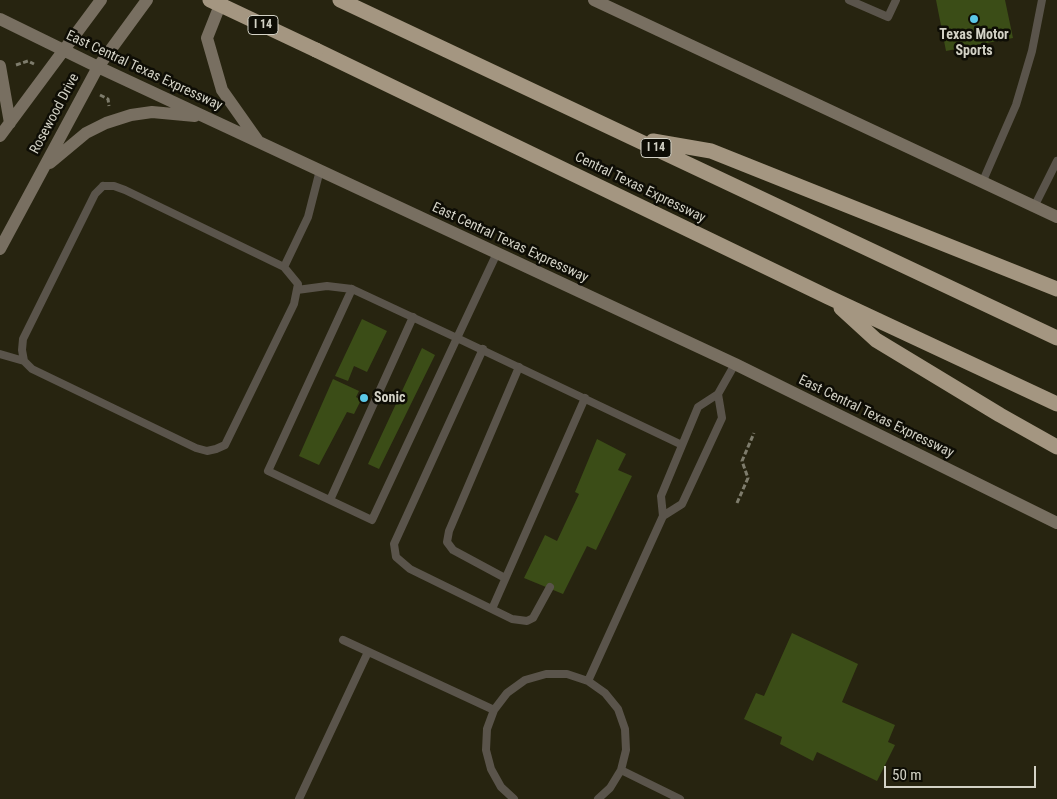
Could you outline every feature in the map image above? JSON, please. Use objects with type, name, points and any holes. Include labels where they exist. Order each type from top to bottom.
[{"type":"highway","name":"Central Texas Expressway","points":[[210,0],[828,297],[1057,404]]},
{"type":"highway","name":"I 14","points":[[340,0],[1057,338]]},
{"type":"highway","points":[[634,137],[711,151],[1057,289]]},
{"type":"highway","points":[[828,297],[876,340],[1057,447]]},
{"type":"main road","name":"Rosewood Drive","points":[[0,136],[101,0]]},
{"type":"main road","name":"Rosewood Drive","points":[[0,250],[98,67],[147,0]]},
{"type":"main road","points":[[222,0],[207,38],[222,90],[258,142]]},
{"type":"main road","points":[[594,0],[611,4],[982,183],[1057,217]]},
{"type":"main road","name":"East Central Texas Expressway","points":[[0,19],[98,67],[736,364],[1057,523]]},
{"type":"main road","points":[[0,66],[10,123]]},
{"type":"main road","points":[[44,168],[86,133],[106,123],[131,115],[160,113],[206,117]]},
{"type":"lane","points":[[849,0],[888,17],[896,0]]},
{"type":"lane","points":[[982,183],[1016,105],[1032,52],[1042,0]]},
{"type":"lane","points":[[1034,207],[1057,161]]},
{"type":"lane","points":[[284,267],[308,217],[320,170]]},
{"type":"lane","points":[[0,354],[24,361],[32,369],[196,448],[208,451],[225,445],[294,304],[298,284],[284,267],[125,190],[114,186],[103,186],[94,194],[23,339],[24,361]]},
{"type":"lane","points":[[352,289],[268,471],[372,520],[497,253]]},
{"type":"lane","points":[[297,290],[327,286],[352,289],[682,444]]},
{"type":"lane","points":[[330,500],[413,317]]},
{"type":"lane","points":[[482,349],[394,544],[396,557],[410,569],[512,619],[527,621],[533,618],[550,587]]},
{"type":"lane","points":[[588,681],[663,516],[661,496],[698,407],[718,394],[736,364]]},
{"type":"lane","points":[[505,578],[453,550],[447,542],[449,531],[519,367]]},
{"type":"lane","points":[[663,516],[682,504],[722,418],[718,394]]},
{"type":"lane","points":[[492,609],[585,398]]},
{"type":"lane","points":[[343,640],[494,710]]},
{"type":"lane","points":[[299,799],[368,652]]},
{"type":"lane","points":[[514,799],[501,787],[491,770],[486,750],[487,729],[494,710],[507,693],[525,680],[546,674],[567,674],[588,681],[605,693],[618,709],[625,729],[626,750],[621,770],[610,788],[598,799]]},
{"type":"lane","points":[[621,770],[680,799]]},
{"type":"path","points":[[28,61],[30,56]]},
{"type":"path","points":[[16,65],[28,61],[35,65]]},
{"type":"path","points":[[110,107],[108,99],[112,93]]},
{"type":"path","points":[[100,95],[108,99]]},
{"type":"path","points":[[737,503],[748,478],[742,461],[754,433]]},
{"type":"building","name":"Texas Motor Sports","points":[[936,0],[1005,0],[1013,38],[946,51]]},
{"type":"building","points":[[362,319],[387,331],[367,372],[354,366],[348,381],[335,376]]},
{"type":"building","points":[[422,348],[435,355],[379,469],[368,464]]},
{"type":"building","points":[[333,379],[359,391],[356,397],[361,400],[354,414],[347,412],[319,465],[299,456]]},
{"type":"building","points":[[597,439],[626,454],[618,470],[632,476],[596,550],[587,546],[563,594],[524,578],[545,535],[557,541],[579,494],[575,492]]},
{"type":"building","points":[[792,633],[858,664],[842,702],[895,725],[888,742],[895,745],[877,781],[817,752],[813,761],[780,744],[782,737],[744,719],[756,693],[764,696]]},
{"type":"place","name":"Texas Motor Sports","points":[[974,19]]},
{"type":"place","name":"Sonic","points":[[364,398]]}]
